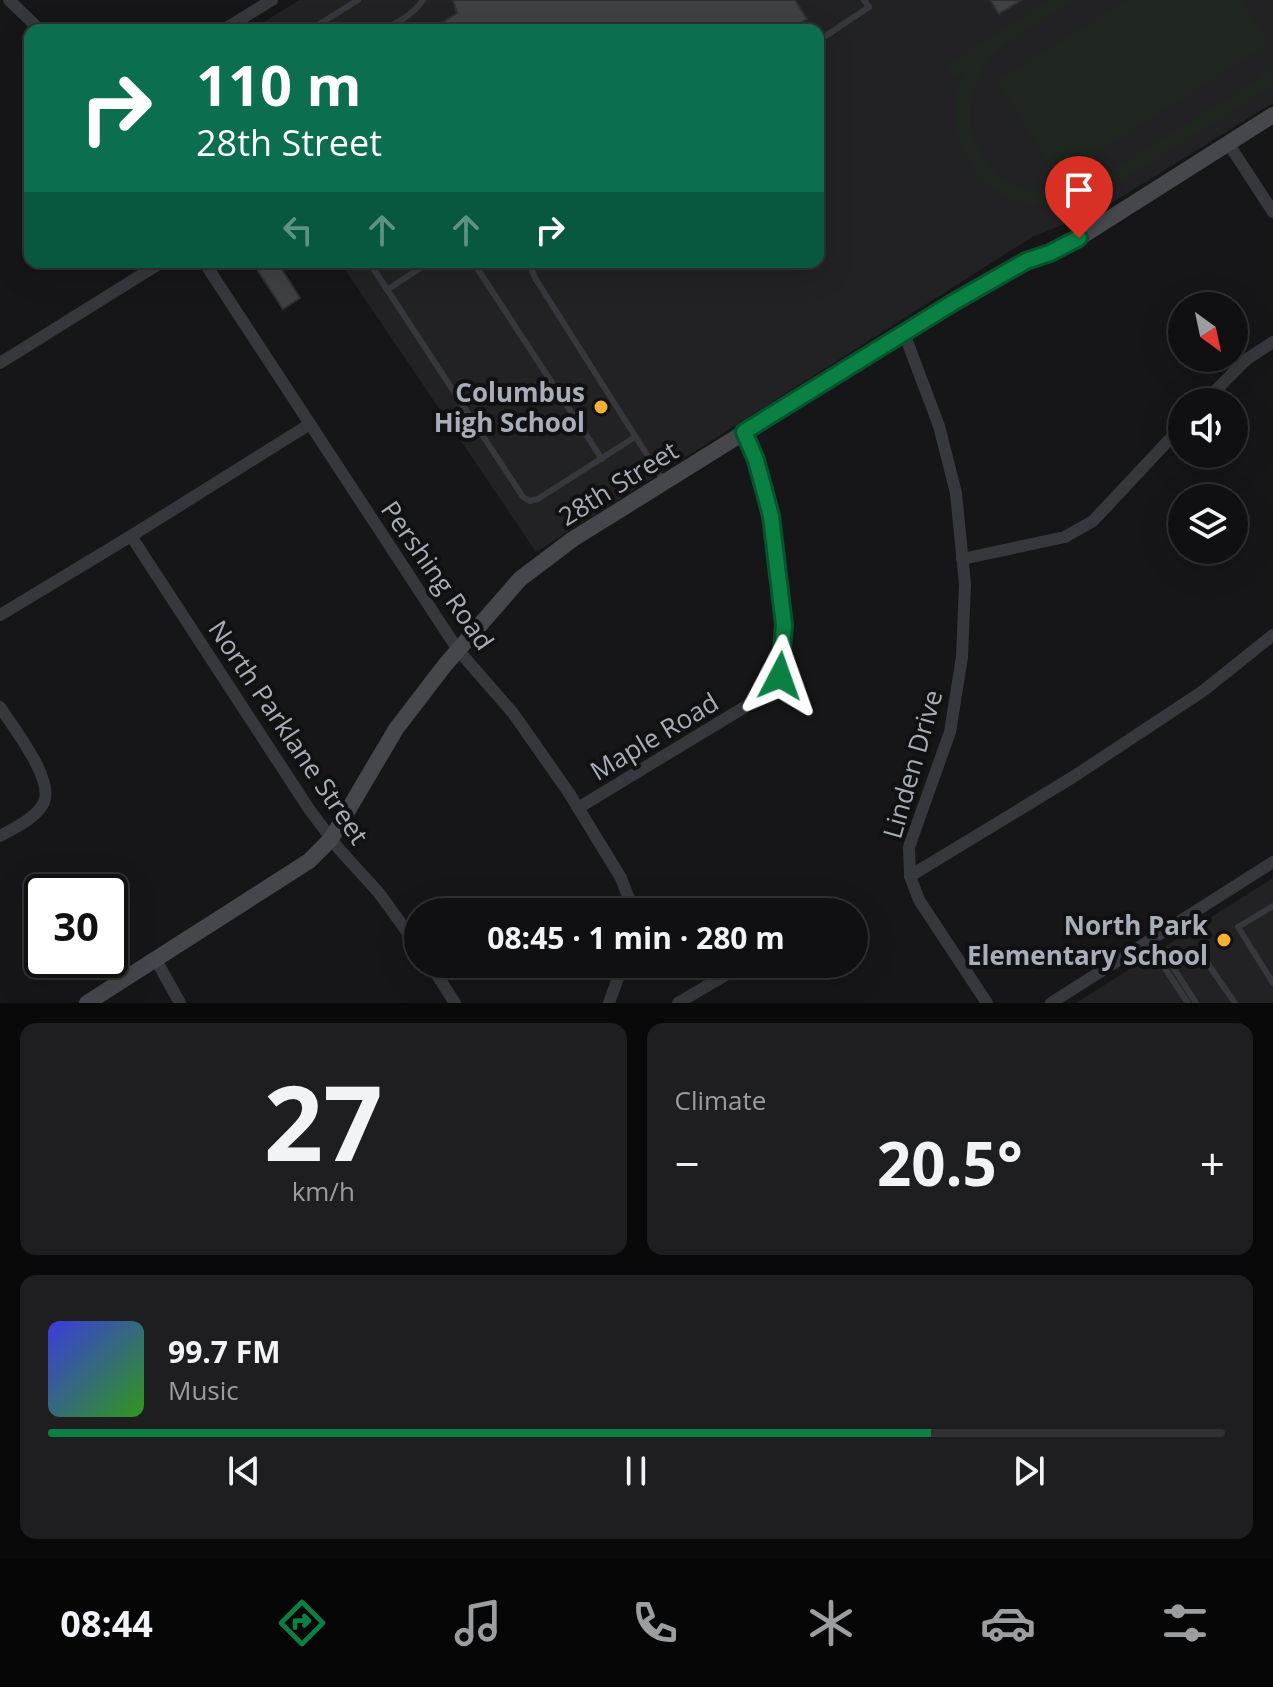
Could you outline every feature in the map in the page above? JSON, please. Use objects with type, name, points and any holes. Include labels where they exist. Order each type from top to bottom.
[{"type":"street","points":[[9,0],[34,24]]},
{"type":"street","points":[[233,24],[272,0]]},
{"type":"street","name":"28th Street","points":[[87,1003],[309,861],[331,839],[396,729],[458,650],[520,579],[573,539],[904,333],[1026,261],[1079,238],[1273,115]]},
{"type":"street","points":[[1228,143],[1273,212]]},
{"type":"street","points":[[0,363],[152,268]]},
{"type":"street","name":"Pershing Road","points":[[208,268],[458,650],[513,713],[578,808],[621,878],[629,898]]},
{"type":"street","name":"Linden Drive","points":[[904,333],[939,426],[956,493],[965,584],[962,657],[950,732],[909,847],[910,876],[919,900],[987,1003]]},
{"type":"street","points":[[1218,388],[1247,359],[1273,342]]},
{"type":"street","points":[[0,615],[310,424]]},
{"type":"street","name":"Maple Road","points":[[578,808],[748,705],[773,687],[780,676],[784,625],[771,516],[756,460],[744,432]]},
{"type":"street","points":[[962,559],[1065,537],[1093,521],[1168,441]]},
{"type":"street","name":"North Parklane Street","points":[[131,536],[309,809],[404,928]]},
{"type":"street","points":[[910,876],[1099,760],[1203,691],[1273,635]]},
{"type":"street","points":[[0,707],[37,764],[47,791],[44,804],[29,818],[0,836]]},
{"type":"street","points":[[1051,1003],[1273,862]]},
{"type":"street","points":[[156,960],[180,1003]]},
{"type":"street","points":[[439,978],[455,1003]]},
{"type":"street","points":[[609,1003],[618,978]]},
{"type":"street","points":[[678,1003],[720,978]]},
{"type":"lane","points":[[320,24],[358,0]]},
{"type":"lane","points":[[394,24],[409,15],[423,0]]},
{"type":"lane","points":[[824,37],[869,7],[864,0]]},
{"type":"lane","points":[[373,268],[523,497],[530,501],[538,499],[635,437]]},
{"type":"lane","points":[[387,290],[420,268]]},
{"type":"lane","points":[[477,268],[602,459]]},
{"type":"lane","points":[[531,268],[665,483]]},
{"type":"lane","points":[[1273,906],[1238,927],[1273,983]]},
{"type":"lane","points":[[1147,942],[1188,1003]]},
{"type":"lane","points":[[1196,1003],[1173,967],[1199,951],[1235,1003]]},
{"type":"shaded area","name":"Columbus High School","points":[[299,0],[1273,0],[1273,103],[1102,209],[1032,237],[536,552],[344,268],[824,268],[824,24],[261,24]]},
{"type":"shaded area","points":[[1049,0],[1076,0],[1013,39],[991,58],[974,87],[970,106],[971,126],[986,161],[1016,186],[1048,193],[1084,187],[1255,81],[1273,66],[1273,86],[1089,201],[1058,207],[1029,205],[1003,195],[982,179],[966,157],[957,132],[956,102],[964,71],[953,77],[946,65]]},
{"type":"shaded area","points":[[1126,0],[1242,0],[1269,44],[1057,177],[997,81]]},
{"type":"shaded area","name":"North Park Elementary School","points":[[1273,878],[1273,1003],[1076,1003]]},
{"type":"building","points":[[453,0],[795,0],[807,19],[799,24],[440,24],[457,13]]},
{"type":"building","points":[[990,0],[1022,0],[999,14]]},
{"type":"building","points":[[281,268],[300,298],[283,309],[258,271]]},
{"type":"place","name":"Columbus High School","points":[[601,407]]},
{"type":"place","name":"North Park Elementary School","points":[[1224,940]]},
{"type":"route","points":[[780,676],[784,625],[771,516],[756,460],[744,432],[954,302],[1026,261],[1079,238]]}]
